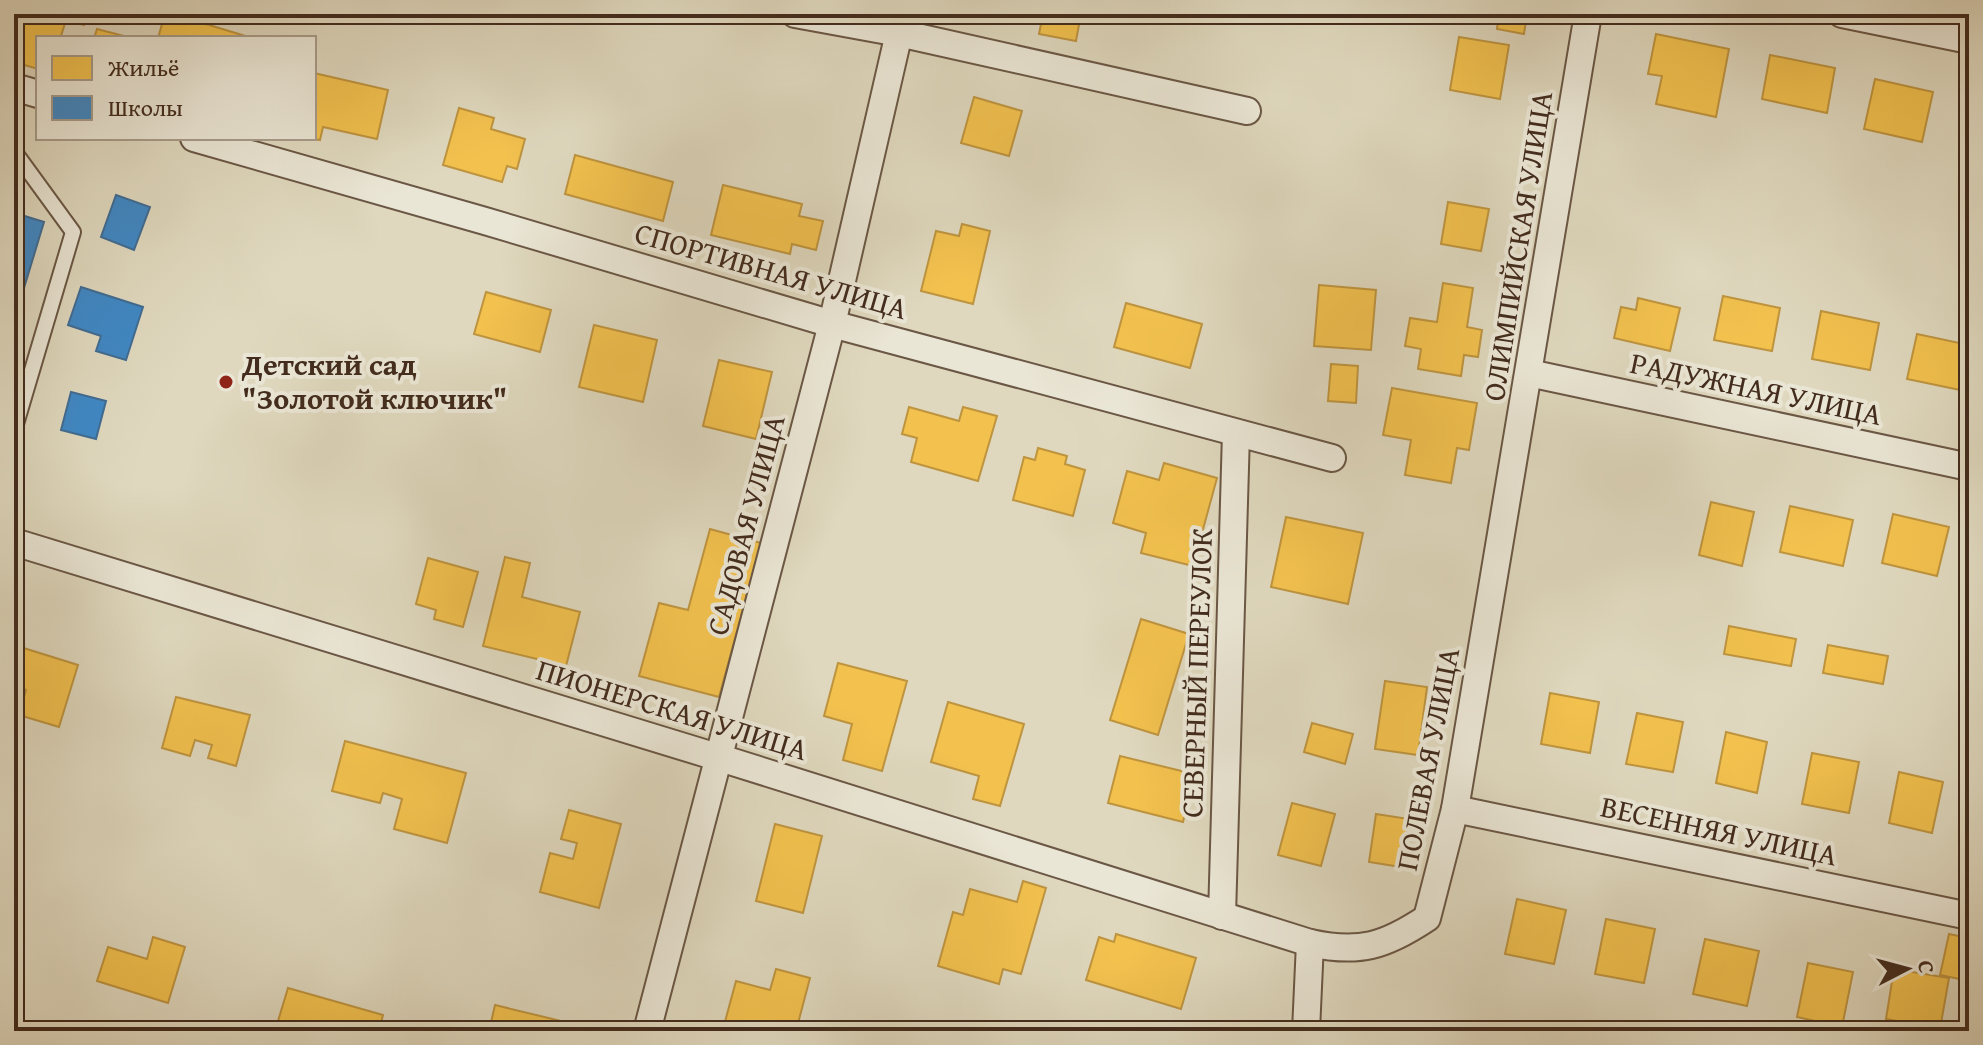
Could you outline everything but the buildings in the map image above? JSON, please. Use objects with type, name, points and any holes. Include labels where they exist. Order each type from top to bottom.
[{"type":"street","points":[[795,14],[899,33],[1247,111]]},
{"type":"street","name":"ОЛИМПИЙСКАЯ УЛИЦА","points":[[1510,488],[1588,14]]},
{"type":"street","points":[[1842,14],[1969,40]]},
{"type":"street","name":"САДОВАЯ УЛИЦА","points":[[647,1031],[832,324],[899,33]]},
{"type":"street","points":[[14,87],[36,93]]},
{"type":"street","name":"СПОРТИВНАЯ УЛИЦА","points":[[201,140],[832,324],[1332,458]]},
{"type":"street","name":"РАДУЖНАЯ УЛИЦА","points":[[1529,373],[1969,467]]},
{"type":"street","name":"СЕВЕРНЫЙ ПЕРЕУЛОК","points":[[1222,916],[1236,433]]},
{"type":"street","name":"ПОЛЕВАЯ УЛИЦА","points":[[1310,943],[1337,949],[1365,947],[1398,938],[1427,918],[1455,809],[1510,488]]},
{"type":"street","name":"ПИОНЕРСКАЯ УЛИЦА","points":[[14,542],[717,757],[1310,943]]},
{"type":"street","name":"ВЕСЕННЯЯ УЛИЦА","points":[[1455,809],[1969,916]]},
{"type":"street","points":[[1306,1031],[1310,943]]},
{"type":"lane","points":[[14,151],[73,232],[14,431]]},
{"type":"place","name":"Детский сад \"Золотой ключик\"","points":[[226,382]]}]
